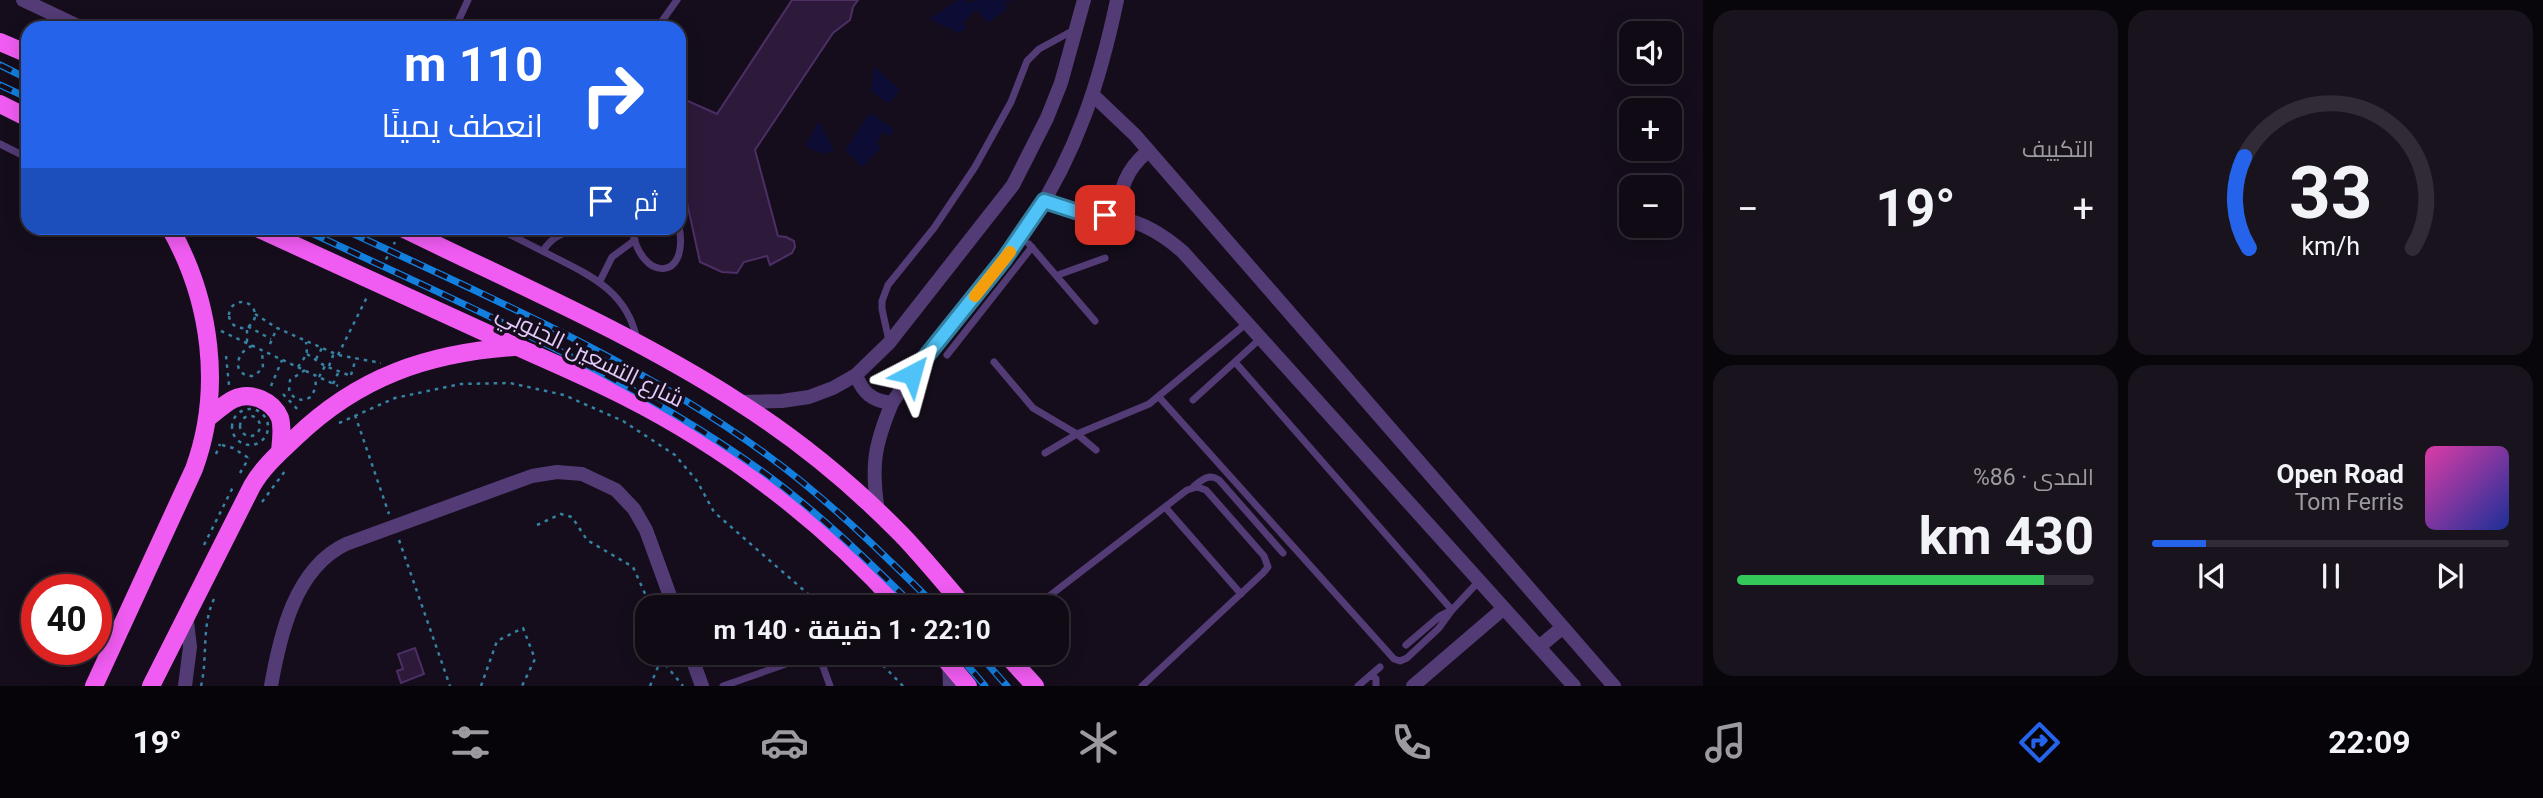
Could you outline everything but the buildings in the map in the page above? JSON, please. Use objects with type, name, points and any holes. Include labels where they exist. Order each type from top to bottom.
[{"type":"main road","points":[[0,42],[21,51]]},
{"type":"main road","points":[[0,104],[21,114]]},
{"type":"main road","points":[[94,686],[204,444],[208,418],[209,366],[205,324],[189,267],[173,235]]},
{"type":"main road","name":"شارع التسعين الجنوبي","points":[[272,235],[663,417],[727,457],[813,522],[889,595]]},
{"type":"main road","name":"شارع التسعين الجنوبي","points":[[416,235],[638,344],[738,402],[818,460],[878,512],[904,537],[955,595]]},
{"type":"main road","points":[[151,686],[260,472],[347,384],[431,359],[473,350],[516,347]]},
{"type":"main road","points":[[208,418],[235,398],[248,396],[261,399],[272,407],[279,418],[282,432],[280,452]]},
{"type":"main road","points":[[950,665],[968,686]]},
{"type":"main road","points":[[1016,665],[1035,686]]},
{"type":"street","points":[[23,0],[67,21]]},
{"type":"street","points":[[738,402],[782,401],[809,397],[833,388],[856,375],[889,344],[1013,185],[1047,118],[1061,83],[1084,0]]},
{"type":"street","points":[[878,512],[873,477],[875,452],[892,403],[1026,242],[1094,96],[1117,0]]},
{"type":"street","points":[[1094,96],[1122,121],[1614,686]]},
{"type":"street","points":[[1121,218],[1119,202],[1124,180],[1136,161],[1148,151]]},
{"type":"street","points":[[1044,201],[1075,211],[1121,218],[1147,227],[1172,241],[1574,686]]},
{"type":"street","points":[[856,375],[860,387],[868,396],[879,402],[892,403]]},
{"type":"street","points":[[271,686],[292,610],[309,573],[325,555],[346,544],[545,473],[582,474],[606,484],[626,499],[646,530],[670,595]]},
{"type":"street","points":[[1413,686],[1504,608]]},
{"type":"street","points":[[185,686],[190,647],[187,613]]},
{"type":"street","points":[[1539,647],[1563,627]]},
{"type":"street","points":[[694,665],[702,686]]},
{"type":"street","points":[[946,665],[950,686]]},
{"type":"lane","points":[[458,21],[468,0]]},
{"type":"lane","points":[[662,21],[677,0]]},
{"type":"lane","points":[[889,344],[882,309],[888,285],[934,228],[975,167],[1011,102],[1031,56],[1078,28]]},
{"type":"lane","points":[[0,144],[21,154]]},
{"type":"lane","points":[[511,235],[600,281],[610,289],[628,312],[638,344]]},
{"type":"lane","points":[[543,251],[558,235]]},
{"type":"lane","points":[[634,235],[647,263],[656,269],[665,269],[679,257],[680,235]]},
{"type":"lane","points":[[600,281],[612,257],[635,240]]},
{"type":"lane","points":[[947,355],[1026,242],[1058,275],[1095,321]]},
{"type":"lane","points":[[1058,275],[1105,258]]},
{"type":"lane","points":[[1045,453],[1077,434],[1139,410],[1159,397],[1247,323]]},
{"type":"lane","points":[[1193,400],[1261,338]]},
{"type":"lane","points":[[993,362],[1033,408],[1077,434],[1096,450]]},
{"type":"lane","points":[[1235,362],[1452,610]]},
{"type":"lane","points":[[1159,397],[1391,658],[1401,661],[1407,658],[1439,628],[1479,581]]},
{"type":"lane","points":[[1051,595],[1206,477],[1219,480],[1283,553]]},
{"type":"lane","points":[[1142,686],[1266,570],[1267,559],[1206,491],[1194,487]]},
{"type":"lane","points":[[1165,507],[1241,594]]},
{"type":"lane","points":[[1406,645],[1440,616],[1452,610]]},
{"type":"lane","points":[[723,686],[809,656],[821,661],[830,686]]},
{"type":"lane","points":[[1358,686],[1380,667]]},
{"type":"lane","points":[[1372,674],[1376,679],[1376,686]]},
{"type":"path","points":[[237,327],[230,320],[232,306],[246,303],[255,314],[306,342],[334,353],[389,364],[380,368]]},
{"type":"path","points":[[246,343],[247,326],[255,314]]},
{"type":"path","points":[[205,324],[333,384],[347,384]]},
{"type":"path","points":[[237,327],[247,326],[271,339]]},
{"type":"path","points":[[234,337],[237,327]]},
{"type":"path","points":[[270,344],[277,328]]},
{"type":"path","points":[[298,367],[307,354],[306,342]]},
{"type":"path","points":[[224,345],[229,386]]},
{"type":"path","points":[[253,346],[244,349],[239,356],[237,366],[244,375],[254,376],[263,368],[262,350]]},
{"type":"path","points":[[316,359],[322,348]]},
{"type":"path","points":[[305,370],[290,380],[289,391],[296,399],[311,397],[317,376],[327,367],[334,353]]},
{"type":"path","points":[[307,354],[339,371],[347,384]]},
{"type":"path","points":[[330,393],[347,384],[356,358]]},
{"type":"path","points":[[271,386],[282,360]]},
{"type":"path","points":[[333,384],[339,371]]},
{"type":"path","points":[[261,383],[271,386],[302,413]]},
{"type":"path","points":[[243,410],[259,411],[267,419],[267,435],[253,445],[242,444],[232,432],[234,418],[243,410]]},
{"type":"path","points":[[247,416],[255,418],[260,424],[259,431],[253,436],[245,436],[240,429],[241,422],[247,416]]},
{"type":"path","points":[[234,418],[241,422]]},
{"type":"path","points":[[259,431],[267,435]]},
{"type":"path","points":[[239,451],[245,436]]},
{"type":"path","points":[[204,444],[220,444],[239,451],[249,458],[260,472]]},
{"type":"path","points":[[537,525],[561,514],[572,517],[587,540],[633,568],[645,595]]},
{"type":"path","points":[[481,686],[497,641],[523,628],[535,659],[522,686]]},
{"type":"path","points":[[650,686],[658,665]]},
{"type":"path","points":[[666,665],[683,686]]},
{"type":"path","points":[[883,665],[903,686]]},
{"type":"shaded area","points":[[958,0],[968,3],[980,0],[1013,1],[1004,1],[1008,8],[988,23],[976,9],[963,23],[967,28],[959,33],[929,19]]},
{"type":"shaded area","points":[[874,66],[900,90],[889,104],[871,91]]},
{"type":"shaded area","points":[[870,113],[894,129],[890,136],[883,132],[877,142],[881,148],[862,167],[845,150]]},
{"type":"shaded area","points":[[819,121],[834,150],[822,154],[805,146]]},
{"type":"railway","points":[[0,65],[21,76]]},
{"type":"railway","points":[[0,85],[21,95]]},
{"type":"railway","points":[[316,235],[591,367],[702,431],[798,499],[903,595]]},
{"type":"railway","points":[[356,235],[560,331],[666,389],[717,421],[812,490],[925,595]]},
{"type":"railway","points":[[967,665],[985,686]]},
{"type":"railway","points":[[989,665],[1007,686]]},
{"type":"slow traffic","points":[[975,296],[1010,252]]},
{"type":"route","points":[[912,374],[1005,258],[1044,201],[1075,211],[1105,215]]}]
